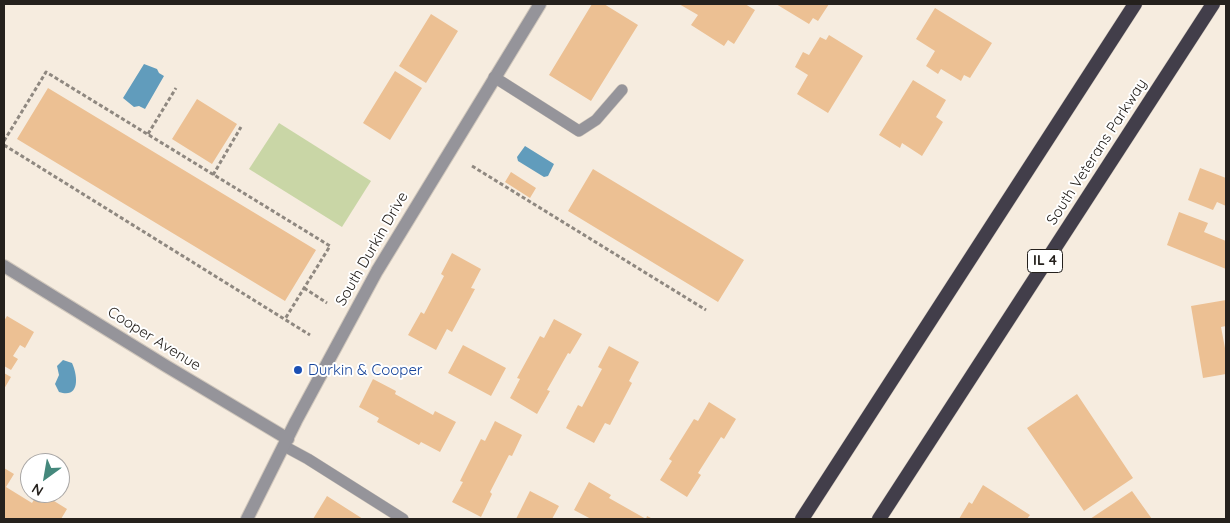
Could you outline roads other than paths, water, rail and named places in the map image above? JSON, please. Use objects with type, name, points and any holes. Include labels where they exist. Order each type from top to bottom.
[{"type":"highway","points":[[802,519],[1135,4]]},
{"type":"highway","name":"South Veterans Parkway","points":[[878,519],[1212,4]]},
{"type":"street","name":"South Durkin Drive","points":[[247,519],[377,271],[540,4]]},
{"type":"street","name":"Cooper Avenue","points":[[4,266],[286,442]]},
{"type":"lane","points":[[494,78],[579,131],[596,120],[622,90]]},
{"type":"lane","points":[[286,442],[403,519]]},
{"type":"water","points":[[144,64],[157,69],[164,76],[145,109],[139,106],[134,107],[123,98]]},
{"type":"water","points":[[525,146],[554,164],[548,176],[544,177],[518,161],[517,157]]},
{"type":"water","points":[[63,360],[72,363],[76,380],[74,389],[66,393],[59,392],[55,384],[59,375],[57,366]]},
{"type":"place","name":"Durkin & Cooper","points":[[298,370]]}]
